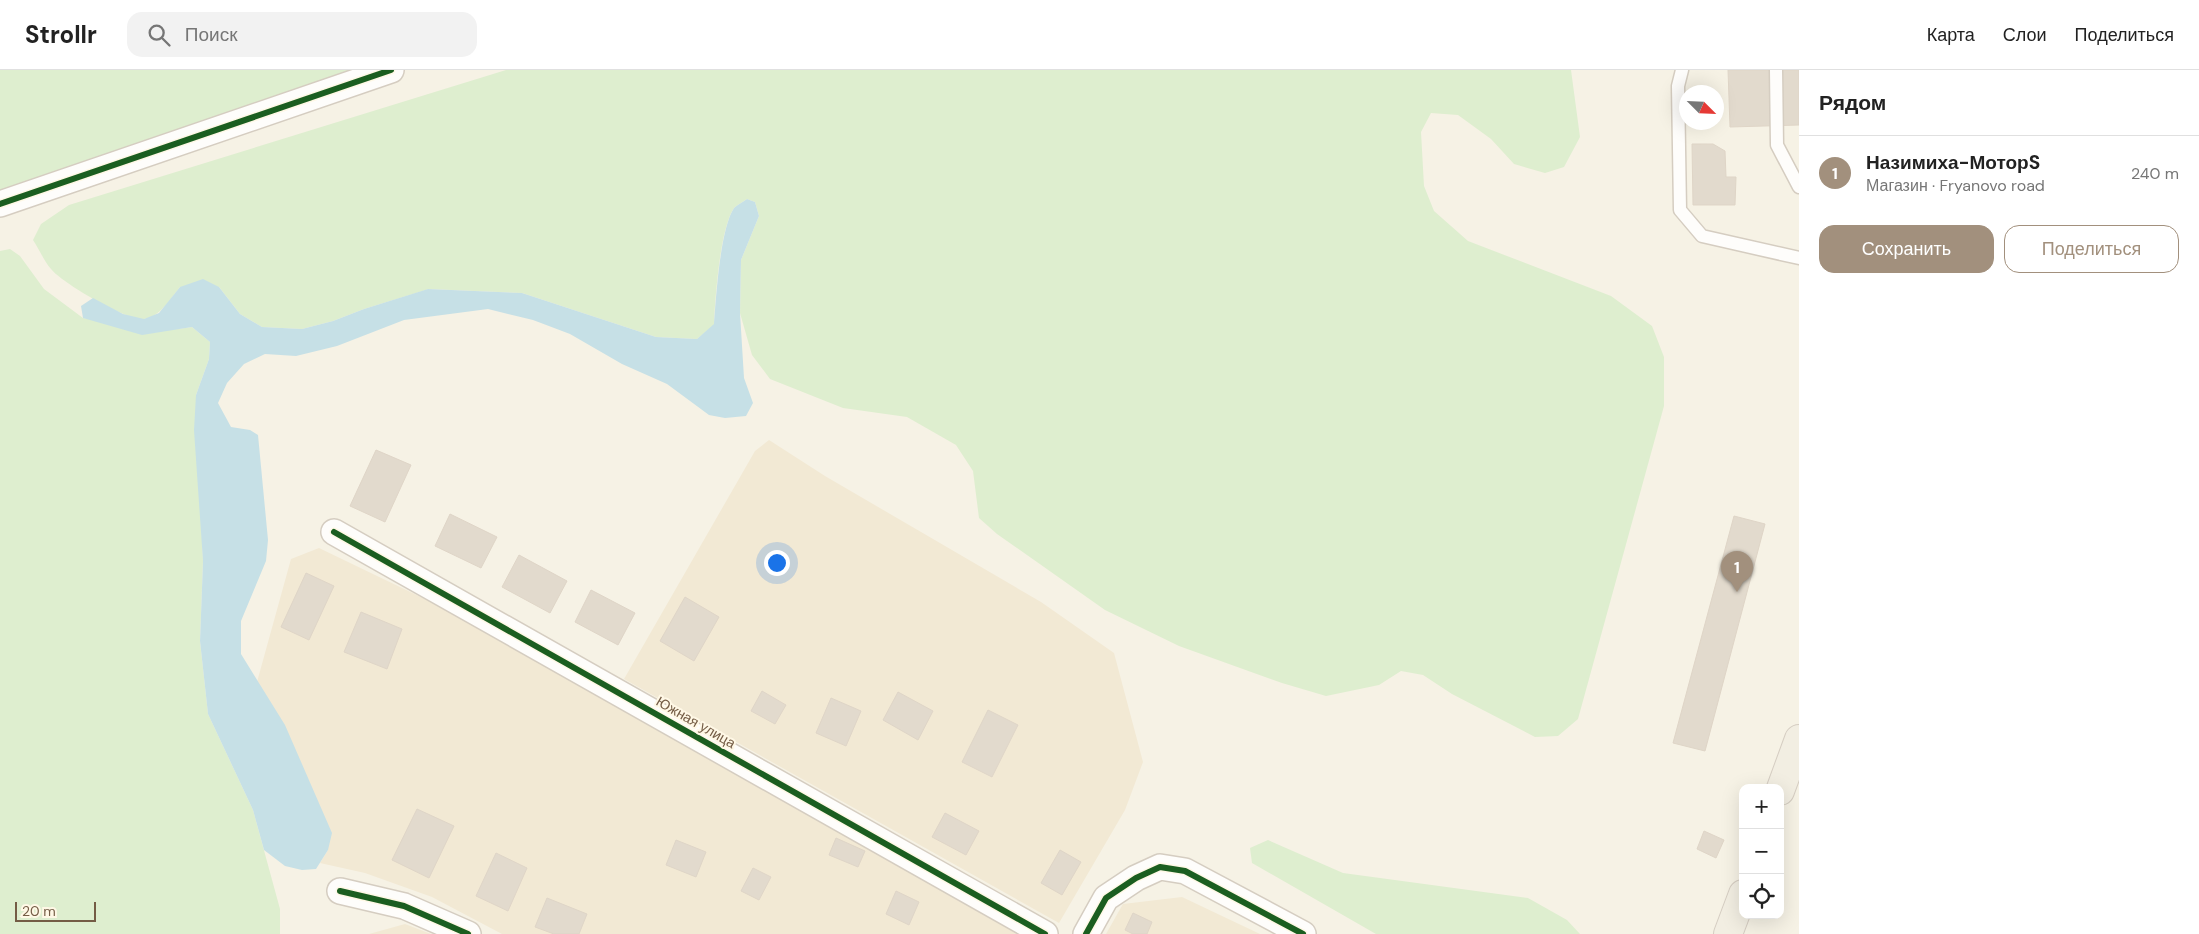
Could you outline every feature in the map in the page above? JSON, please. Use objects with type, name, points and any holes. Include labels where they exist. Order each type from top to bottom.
[{"type":"main road","points":[[1783,784],[1799,739]]},
{"type":"main road","points":[[1730,932],[1739,906]]},
{"type":"street","points":[[0,204],[391,70]]},
{"type":"street","name":"Южная улица","points":[[334,532],[1045,934]]},
{"type":"street","points":[[1086,934],[1106,898],[1136,878],[1160,867],[1185,871],[1304,934]]},
{"type":"street","points":[[340,891],[404,906],[468,934]]},
{"type":"lane","points":[[1682,70],[1678,86],[1680,210],[1702,236],[1799,258]]},
{"type":"lane","points":[[1776,70],[1777,145],[1799,187]]},
{"type":"shaded area","points":[[769,440],[825,476],[1041,602],[1114,653],[1143,762],[1125,810],[1059,923],[624,679],[755,451]]},
{"type":"shaded area","points":[[319,548],[483,627],[1018,934],[502,934],[432,897],[365,873],[320,863],[328,850],[270,703],[257,682],[291,559]]},
{"type":"shaded area","points":[[1182,897],[1260,934],[1106,934],[1123,904]]},
{"type":"shaded area","points":[[405,924],[431,934],[369,934]]},
{"type":"green space","points":[[0,70],[391,70],[0,204]]},
{"type":"green space","points":[[506,70],[1571,70],[1580,137],[1564,167],[1545,173],[1514,164],[1491,139],[1458,115],[1431,113],[1421,132],[1424,186],[1434,211],[1468,241],[1611,296],[1652,326],[1664,357],[1664,406],[1578,719],[1558,736],[1535,737],[1452,694],[1423,675],[1401,671],[1379,685],[1326,696],[1282,683],[1179,646],[1105,610],[997,534],[979,518],[973,471],[956,445],[907,417],[843,408],[770,379],[752,355],[740,313],[741,260],[759,216],[755,202],[747,199],[734,208],[725,231],[719,264],[714,325],[697,339],[656,337],[522,293],[429,289],[364,309],[333,321],[302,329],[262,327],[240,314],[219,287],[180,287],[155,315],[144,319],[136,318],[95,300],[57,275],[48,266],[33,240],[41,224],[69,205]]},
{"type":"green space","points":[[10,249],[20,256],[44,289],[83,318],[178,329],[192,327],[210,342],[209,359],[196,395],[203,561],[200,641],[208,714],[253,810],[280,909],[280,934],[0,934],[0,251]]},
{"type":"green space","points":[[1268,840],[1343,873],[1528,898],[1567,920],[1580,934],[1376,934],[1252,863],[1250,848]]},
{"type":"water","points":[[747,199],[755,202],[759,216],[741,260],[740,313],[744,378],[753,403],[746,416],[725,418],[709,415],[667,384],[622,364],[570,334],[533,320],[488,309],[404,320],[337,346],[296,356],[265,354],[244,364],[227,383],[218,403],[231,427],[250,430],[258,435],[268,540],[266,561],[241,621],[241,654],[285,725],[332,833],[328,850],[316,869],[302,870],[285,866],[264,850],[253,810],[208,714],[200,641],[203,561],[194,430],[196,395],[209,359],[210,342],[192,327],[142,335],[83,318],[81,306],[93,298],[123,314],[144,319],[159,313],[180,287],[203,279],[219,287],[240,314],[262,327],[302,329],[333,321],[428,289],[522,293],[656,337],[697,339],[714,324],[725,231],[734,208]]},
{"type":"building","points":[[1728,70],[1799,70],[1799,125],[1730,127]]},
{"type":"building","points":[[1692,144],[1713,144],[1725,151],[1726,177],[1736,177],[1735,205],[1693,205]]},
{"type":"building","points":[[376,450],[411,465],[385,522],[350,506]]},
{"type":"building","points":[[450,514],[497,537],[481,568],[435,546]]},
{"type":"building","points":[[1734,516],[1765,524],[1705,751],[1673,743]]},
{"type":"building","points":[[519,555],[567,581],[550,613],[502,587]]},
{"type":"building","points":[[306,573],[334,586],[309,640],[281,627]]},
{"type":"building","points":[[591,590],[635,613],[618,645],[575,622]]},
{"type":"building","points":[[685,597],[719,617],[694,661],[660,641]]},
{"type":"building","points":[[361,612],[402,629],[387,669],[344,652]]},
{"type":"building","points":[[762,691],[786,705],[775,724],[751,711]]},
{"type":"building","points":[[898,692],[933,711],[918,740],[883,720]]},
{"type":"building","points":[[831,698],[861,711],[846,746],[816,733]]},
{"type":"building","points":[[988,710],[1018,725],[992,777],[962,762]]},
{"type":"building","points":[[417,809],[454,826],[429,878],[392,860]]},
{"type":"building","points":[[945,813],[979,831],[966,855],[932,837]]},
{"type":"building","points":[[1704,831],[1724,840],[1716,858],[1697,849]]},
{"type":"building","points":[[836,838],[865,851],[858,867],[829,855]]},
{"type":"building","points":[[676,840],[706,852],[696,877],[666,865]]},
{"type":"building","points":[[1060,850],[1081,862],[1062,895],[1041,883]]},
{"type":"building","points":[[496,853],[527,868],[508,911],[476,896]]},
{"type":"building","points":[[753,868],[771,877],[759,900],[741,891]]},
{"type":"building","points":[[896,891],[919,902],[909,925],[886,914]]},
{"type":"building","points":[[547,898],[587,914],[579,934],[554,934],[535,927]]},
{"type":"building","points":[[1133,913],[1152,922],[1147,934],[1133,934],[1125,930]]},
{"type":"cycle path","points":[[0,204],[391,70]]},
{"type":"cycle path","points":[[334,532],[1045,934]]},
{"type":"cycle path","points":[[1086,934],[1106,898],[1136,878],[1160,867],[1185,871],[1303,934]]},
{"type":"cycle path","points":[[340,891],[404,906],[468,934]]},
{"type":"place","name":"Назимиха-МоторS","points":[[1737,592]]}]
